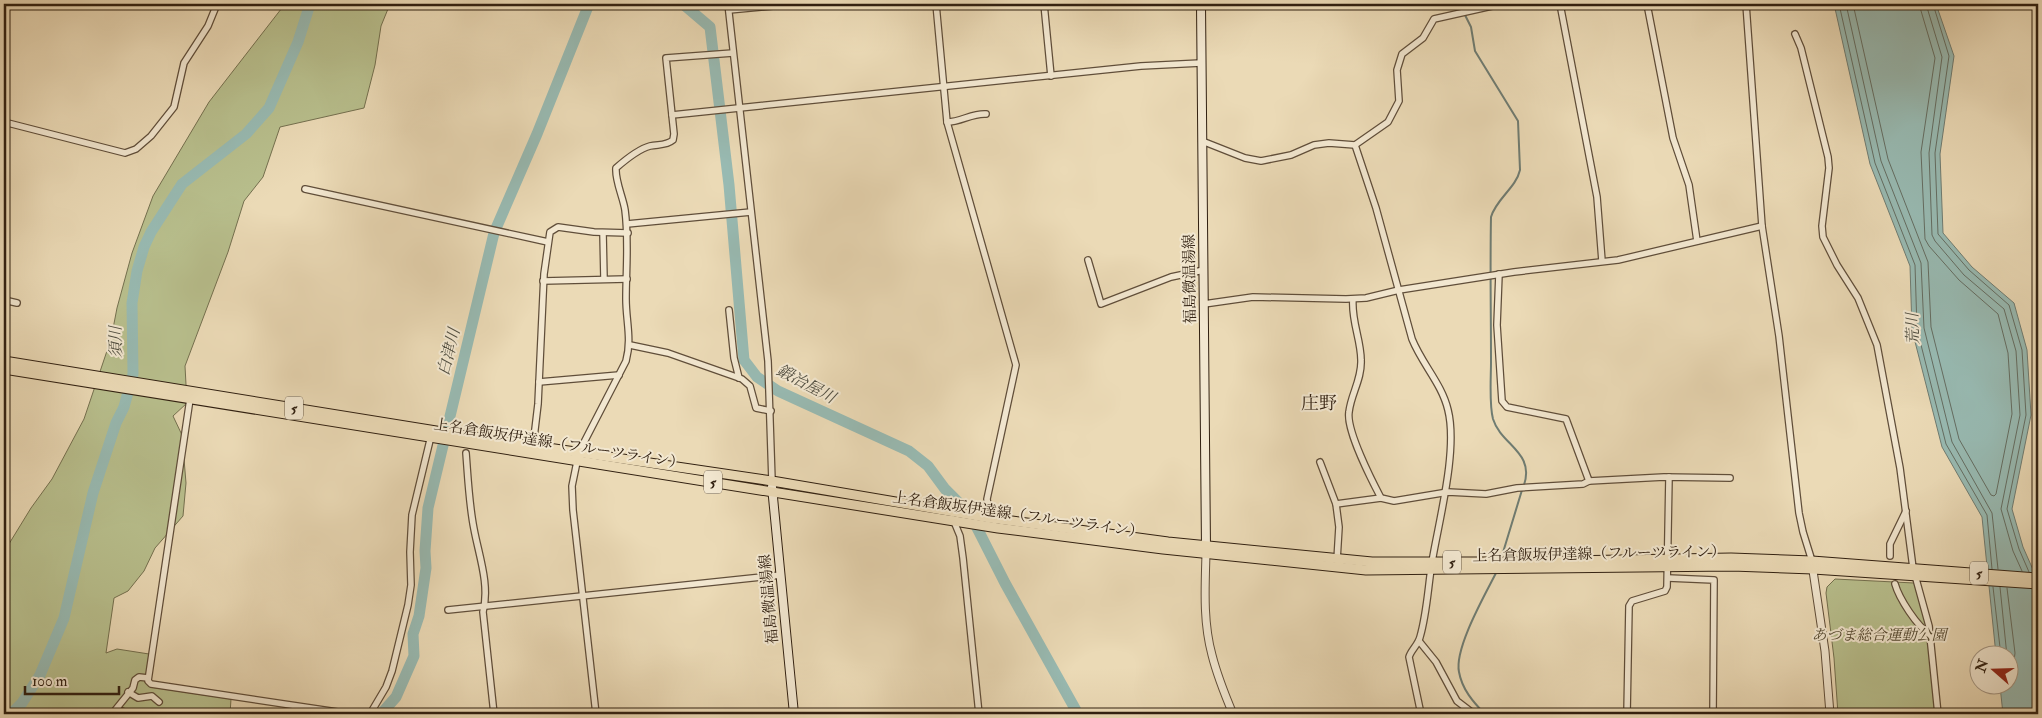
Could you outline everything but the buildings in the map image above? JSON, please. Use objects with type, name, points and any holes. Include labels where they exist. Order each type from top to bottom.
[{"type":"main road","name":"福島微温湯線","points":[[1201,4],[1206,550]]},
{"type":"main road","name":"上名倉飯坂伊達線（フルーツライン）","points":[[4,362],[152,390],[433,434],[466,444],[772,481],[989,522],[1366,570],[1431,566],[1668,563],[1731,558],[1917,572],[2038,578]]},
{"type":"main road","name":"上名倉飯坂伊達線（フルーツライン）","points":[[4,370],[74,376]]},
{"type":"main road","name":"上名倉飯坂伊達線（フルーツライン）","points":[[152,390],[190,399],[433,434]]},
{"type":"main road","name":"上名倉飯坂伊達線（フルーツライン）","points":[[466,444],[533,446],[578,457],[772,491],[955,516]]},
{"type":"main road","name":"福島微温湯線","points":[[772,481],[794,714]]},
{"type":"main road","name":"上名倉飯坂伊達線（フルーツライン）","points":[[1206,550],[1431,566]]},
{"type":"main road","name":"上名倉飯坂伊達線（フルーツライン）","points":[[1668,563],[1690,566],[1813,565]]},
{"type":"main road","name":"上名倉飯坂伊達線（フルーツライン）","points":[[1917,572],[2038,584]]},
{"type":"street","points":[[4,122],[126,152],[136,149],[152,136],[174,107],[184,63],[208,26],[217,4]]},
{"type":"street","points":[[772,481],[768,361],[728,7],[795,4]]},
{"type":"street","points":[[936,4],[947,122],[1016,366],[987,499],[989,522]]},
{"type":"street","points":[[1044,4],[1051,76]]},
{"type":"street","points":[[1202,141],[1245,158],[1261,161],[1291,155],[1314,145],[1329,143],[1355,145],[1388,122],[1399,101],[1397,70],[1402,54],[1423,38],[1434,19],[1501,4]]},
{"type":"street","points":[[1560,4],[1597,198],[1602,261]]},
{"type":"street","points":[[1647,4],[1672,138],[1689,185],[1696,241]]},
{"type":"street","points":[[1746,4],[1762,226],[1779,336],[1798,505],[1803,532],[1813,565],[1825,651],[1830,714]]},
{"type":"street","points":[[1795,34],[1801,48],[1828,157],[1829,168],[1822,237],[1858,298],[1877,345],[1917,572],[1930,634],[1938,714]]},
{"type":"street","points":[[596,714],[572,493],[578,457],[626,361],[630,345],[626,300],[628,233],[616,168],[649,146],[667,144],[673,140],[674,134],[666,58],[733,53]]},
{"type":"street","points":[[672,115],[1142,66],[1201,62]]},
{"type":"street","points":[[947,122],[954,122],[974,114],[986,114]]},
{"type":"street","points":[[1355,145],[1376,208],[1417,350],[1443,394],[1450,417],[1452,435],[1444,494],[1419,640],[1410,654],[1408,662],[1421,714]]},
{"type":"street","points":[[305,189],[548,242]]},
{"type":"street","points":[[626,224],[751,212]]},
{"type":"street","points":[[1204,304],[1253,297],[1353,299],[1499,274],[1618,260],[1762,226]]},
{"type":"street","points":[[533,446],[539,382],[543,281],[550,232],[555,228],[603,233],[628,233]]},
{"type":"street","points":[[603,233],[604,280]]},
{"type":"street","points":[[1088,260],[1101,304],[1172,276],[1204,270]]},
{"type":"street","points":[[1499,274],[1497,325],[1502,401],[1507,407],[1566,419],[1589,481]]},
{"type":"street","points":[[543,281],[627,279]]},
{"type":"street","points":[[1353,299],[1353,313],[1359,337],[1361,364],[1358,382],[1349,410],[1349,422],[1356,443],[1381,498]]},
{"type":"street","points":[[4,300],[17,304]]},
{"type":"street","points":[[729,310],[734,358],[740,378]]},
{"type":"street","points":[[630,345],[668,353],[740,378],[750,386],[756,408],[771,411]]},
{"type":"street","points":[[539,382],[619,374]]},
{"type":"street","points":[[190,399],[148,681],[151,684],[351,714]]},
{"type":"street","points":[[370,714],[386,687],[392,672],[408,606],[412,516],[433,434]]},
{"type":"street","points":[[466,444],[474,528],[483,572],[483,612],[494,714]]},
{"type":"street","points":[[1320,462],[1336,504],[1339,527],[1337,560]]},
{"type":"street","points":[[1627,714],[1628,606],[1632,601],[1665,591],[1668,578],[1669,477]]},
{"type":"street","points":[[1336,504],[1381,498],[1394,501],[1448,492],[1486,494],[1518,488],[1583,484],[1589,481],[1669,477],[1730,478]]},
{"type":"street","points":[[1890,556],[1890,544],[1906,511]]},
{"type":"street","points":[[955,516],[964,558],[979,714]]},
{"type":"street","points":[[1206,550],[1205,592],[1207,631],[1211,654],[1233,714]]},
{"type":"street","points":[[1689,578],[1690,566]]},
{"type":"street","points":[[448,610],[781,575]]},
{"type":"street","points":[[1668,578],[1714,580],[1713,714]]},
{"type":"street","points":[[1895,584],[1900,598],[1926,632],[1930,634]]},
{"type":"street","points":[[1419,640],[1436,662],[1457,701],[1474,714]]},
{"type":"street","points":[[129,714],[114,712],[132,688],[135,680],[139,677],[148,678]]},
{"type":"street","points":[[128,692],[138,698],[152,696],[159,702]]},
{"type":"green space","points":[[285,4],[390,4],[381,26],[375,65],[364,108],[280,127],[263,177],[244,201],[228,252],[185,366],[187,403],[173,416],[182,435],[186,483],[183,516],[155,548],[144,571],[128,591],[114,598],[106,653],[117,649],[149,654],[145,682],[150,687],[231,699],[230,714],[4,714],[4,552],[31,508],[52,479],[84,419],[111,339],[117,308],[132,253],[153,196],[209,102]]},
{"type":"green space","name":"あづま総合運動公園","points":[[1835,579],[1914,583],[1927,629],[1935,714],[1838,714],[1834,658],[1826,593],[1827,587]]},
{"type":"water","name":"荒川","points":[[1834,4],[1936,4],[1954,56],[1940,154],[1943,233],[1972,267],[2014,303],[2027,350],[2031,415],[2012,509],[2023,547],[2038,581],[2038,714],[2003,714],[2001,696],[2020,696],[2020,646],[1995,646],[1982,517],[1942,447],[1912,330],[1910,266],[1870,164]]},
{"type":"waterway","name":"須川","points":[[11,714],[22,703],[40,675],[64,618],[93,493],[116,423],[124,407],[133,374],[132,303],[137,271],[144,247],[151,232],[182,184],[246,134],[269,108],[298,42],[310,4]]},
{"type":"waterway","name":"白津川","points":[[381,714],[396,697],[414,656],[413,634],[419,616],[426,568],[425,551],[428,508],[494,233],[537,134],[589,4]]},
{"type":"waterway","name":"鍛冶屋川","points":[[683,4],[710,27],[729,185],[744,360],[757,377],[778,391],[909,451],[928,466],[945,489],[970,514],[1005,583],[1078,714]]},
{"type":"waterway","points":[[1456,4],[1462,11]]},
{"type":"waterway","points":[[1465,15],[1471,27],[1475,51],[1518,121],[1520,170],[1491,217],[1491,399],[1493,419],[1497,428],[1516,449],[1525,464],[1524,485]]},
{"type":"waterway","points":[[1501,559],[1522,490]]},
{"type":"waterway","points":[[1485,714],[1465,690],[1460,678],[1459,662],[1466,635],[1497,571]]},
{"type":"district","name":"庄野","points":[[1319,403]]}]
